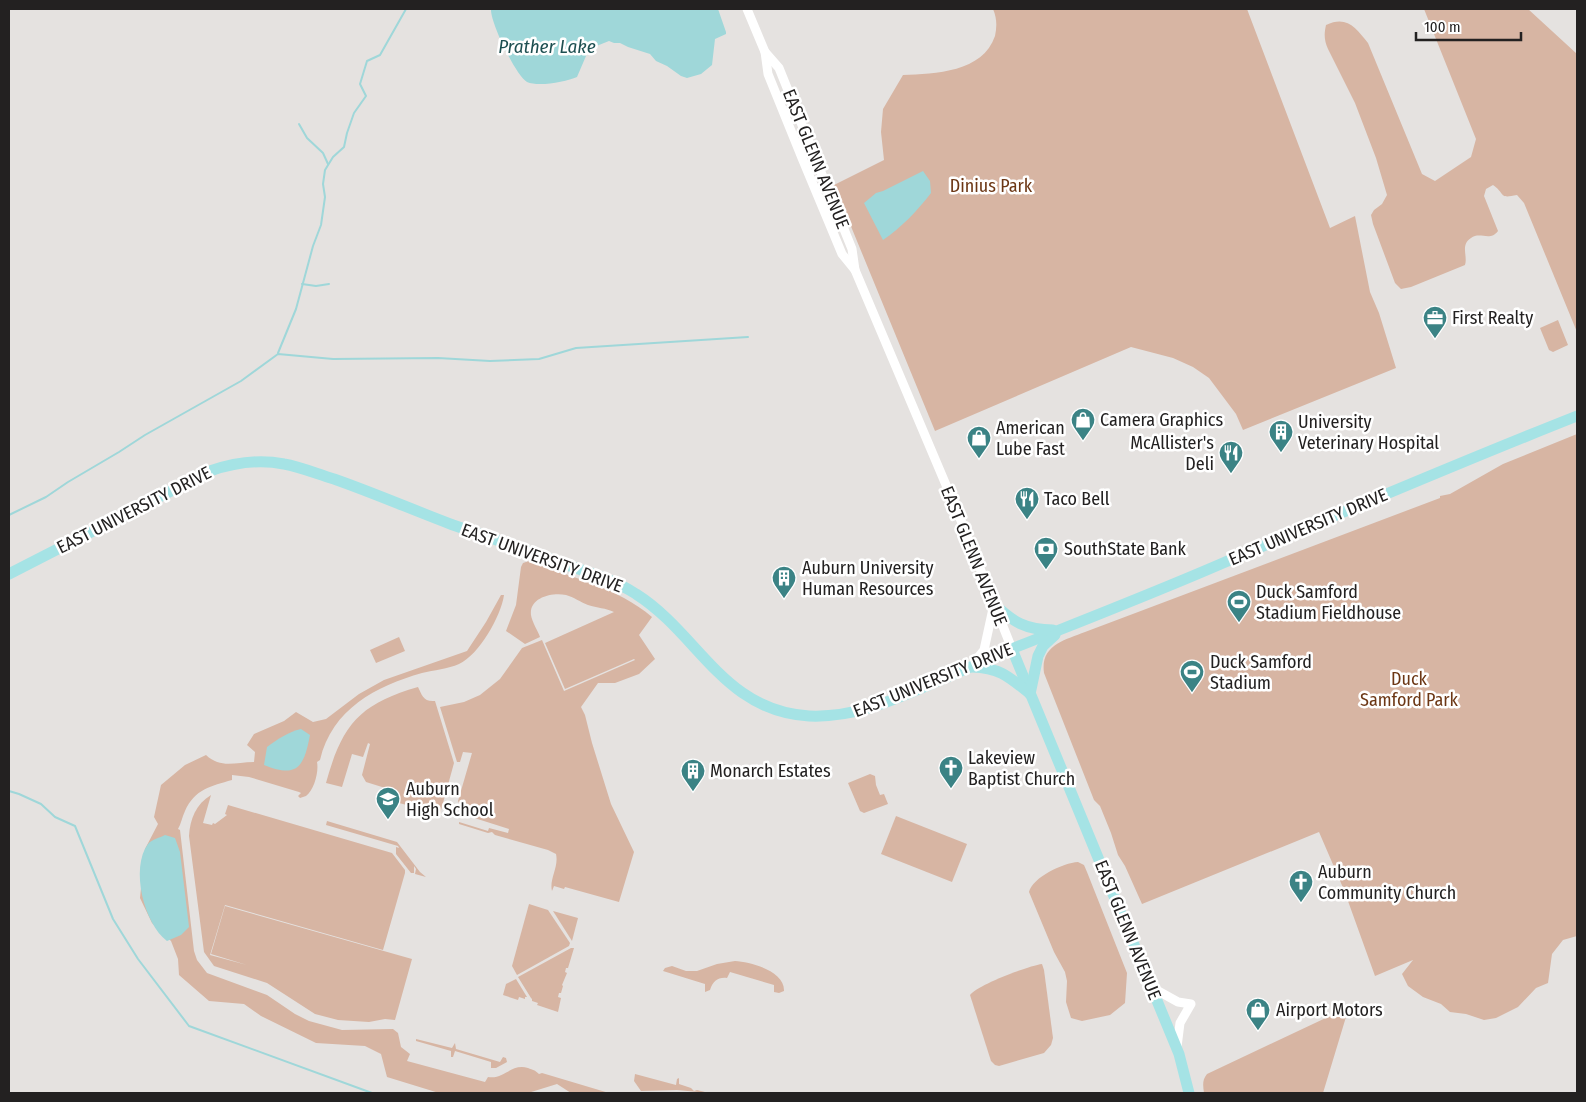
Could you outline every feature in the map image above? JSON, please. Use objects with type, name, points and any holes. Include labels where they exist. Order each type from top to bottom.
[{"type":"main road","name":"EAST UNIVERSITY DRIVE","points":[[9,574],[210,470],[239,463],[282,463],[348,484],[455,525],[608,579],[637,594],[657,610],[714,670],[739,691],[759,703],[774,710],[806,716],[839,716],[879,706],[1012,649],[1220,565],[1437,472],[1577,416]]},
{"type":"main road","points":[[994,604],[1012,620],[1023,626],[1038,630],[1060,630]]},
{"type":"main road","points":[[971,667],[1004,673],[1030,694],[1042,646],[1060,630]]},
{"type":"main road","name":"EAST GLENN AVENUE","points":[[1012,649],[1176,1048],[1184,1070],[1189,1093]]},
{"type":"street","name":"EAST GLENN AVENUE","points":[[747,9],[765,52],[768,74],[798,150],[842,254],[855,270],[960,518],[1012,649]]},
{"type":"street","points":[[971,667],[984,650],[994,604]]},
{"type":"street","points":[[1151,987],[1178,1002],[1191,1004],[1180,1022],[1176,1048]]},
{"type":"green space","name":"Dinius Park","points":[[993,9],[1247,9],[1330,228],[1355,216],[1370,292],[1379,313],[1396,368],[1243,430],[1236,414],[1209,378],[1193,367],[1173,358],[1131,347],[935,431],[834,185],[884,160],[881,132],[883,109],[903,75],[929,74],[956,69],[980,57],[989,48],[996,29]]},
{"type":"green space","points":[[1424,9],[1528,9],[1577,54],[1577,332],[1524,203],[1517,195],[1504,196],[1493,185],[1486,189],[1484,196],[1498,231],[1492,236],[1474,236],[1468,241],[1465,247],[1465,265],[1411,287],[1401,289],[1395,283],[1371,215],[1382,204],[1387,195],[1376,158],[1355,103],[1327,46],[1325,31],[1326,25],[1333,22],[1345,22],[1355,28],[1368,43],[1422,174],[1435,181],[1471,157],[1476,139]]},
{"type":"green space","points":[[1558,320],[1568,345],[1553,352],[1549,350],[1540,328]]},
{"type":"green space","name":"Duck Samford Park","points":[[1577,434],[1577,936],[1563,940],[1552,954],[1548,983],[1536,988],[1518,1007],[1496,1018],[1484,1020],[1466,1014],[1450,1012],[1441,1004],[1423,997],[1408,986],[1402,974],[1413,960],[1375,976],[1344,890],[1319,832],[1142,904],[1118,855],[1100,806],[1094,800],[1044,673],[1046,656],[1050,650],[1062,641],[1440,498],[1440,496],[1450,494],[1503,464]]},
{"type":"green space","points":[[529,561],[594,584],[624,598],[652,617],[639,635],[655,659],[639,674],[615,683],[598,683],[581,707],[611,804],[634,852],[619,902],[565,887],[564,889],[554,886],[552,891],[551,886],[557,859],[556,854],[495,835],[492,832],[488,833],[459,824],[459,822],[488,831],[489,828],[508,833],[509,829],[465,815],[458,801],[472,753],[463,752],[460,762],[457,762],[440,707],[464,702],[480,695],[500,679],[522,648],[542,640],[564,691],[635,660],[565,689],[545,643],[614,612],[588,605],[566,595],[555,594],[543,597],[531,609],[531,615],[540,637],[525,644],[506,631],[516,605],[521,567],[523,563]]},
{"type":"green space","points":[[501,595],[504,595],[502,604],[494,624],[481,644],[467,659],[455,666],[422,673],[388,685],[358,702],[345,713],[326,742],[320,760],[317,762],[314,785],[306,796],[300,798],[298,796],[301,793],[299,792],[249,777],[232,775],[232,780],[204,790],[194,798],[185,811],[178,829],[180,830],[194,951],[197,960],[207,973],[267,995],[309,1021],[342,1030],[393,1029],[398,1033],[401,1047],[410,1054],[407,1061],[485,1082],[488,1077],[499,1076],[512,1069],[522,1067],[539,1074],[542,1073],[609,1093],[571,1093],[557,1084],[528,1093],[439,1093],[387,1077],[381,1054],[365,1046],[316,1043],[261,1016],[244,1004],[209,1001],[179,975],[178,959],[171,941],[152,923],[140,898],[145,849],[158,824],[154,817],[161,785],[185,765],[206,755],[217,762],[228,764],[254,762],[255,752],[247,745],[254,734],[284,721],[296,712],[313,722],[326,719],[359,694],[384,680],[467,651]]},
{"type":"green space","points":[[399,637],[405,651],[376,663],[370,650]]},
{"type":"green space","points":[[418,687],[425,699],[435,701],[454,763],[440,814],[377,797],[378,792],[396,797],[398,792],[366,782],[362,775],[370,744],[368,743],[363,757],[352,754],[342,787],[326,783],[339,746],[356,720],[381,701]]},
{"type":"green space","points":[[870,774],[875,776],[880,795],[884,794],[888,804],[864,813],[860,811],[848,783]]},
{"type":"green space","points":[[211,795],[203,823],[215,824],[227,815],[225,814],[228,805],[392,853],[405,870],[405,873],[383,950],[225,905],[210,955],[247,965],[211,954],[225,906],[412,959],[395,1020],[385,1019],[369,1022],[338,1020],[315,1014],[267,983],[214,966],[204,952],[189,836],[195,812],[201,803]]},
{"type":"green space","points":[[896,816],[967,844],[952,882],[881,854]]},
{"type":"green space","points":[[327,821],[397,842],[426,877],[415,874],[416,869],[414,866],[414,873],[411,873],[396,854],[396,847],[399,848],[398,846],[326,825]]},
{"type":"green space","points":[[1078,862],[1084,865],[1127,973],[1125,1003],[1110,1015],[1082,1021],[1071,1018],[1066,1002],[1067,981],[1065,972],[1054,952],[1029,892],[1036,881],[1042,876],[1065,865]]},
{"type":"green space","points":[[529,904],[548,910],[570,943],[569,946],[517,975],[512,966]]},
{"type":"green space","points":[[553,911],[578,918],[572,941]]},
{"type":"green space","points":[[574,948],[568,968],[566,968],[565,972],[567,973],[561,993],[559,993],[558,997],[561,998],[558,1012],[537,1005],[538,1003],[532,1001],[518,977]]},
{"type":"green space","points":[[735,961],[750,963],[773,973],[783,984],[784,991],[774,992],[774,985],[730,972],[727,978],[716,980],[710,990],[705,992],[705,984],[663,971],[665,968],[672,966],[686,971],[697,971],[717,964]]},
{"type":"green space","points":[[1042,964],[1053,1038],[1051,1045],[1044,1053],[999,1066],[995,1065],[991,1061],[970,995],[992,981]]},
{"type":"green space","points":[[516,979],[527,997],[525,999],[519,997],[518,1000],[503,995],[506,984]]},
{"type":"green space","points":[[1349,1007],[1323,1093],[1204,1093],[1203,1085],[1207,1074]]},
{"type":"green space","points":[[416,1039],[452,1048],[455,1043],[456,1049],[500,1062],[503,1057],[506,1058],[507,1062],[496,1068],[491,1068],[491,1062],[455,1051],[453,1057],[451,1057],[451,1051],[416,1041]]},
{"type":"green space","points":[[635,1074],[676,1085],[679,1078],[679,1084],[694,1091],[709,1093],[677,1090],[641,1091],[634,1081]]},
{"type":"water","name":"Prather Lake","points":[[491,9],[718,9],[726,34],[715,39],[712,65],[701,74],[687,78],[656,61],[650,54],[609,41],[589,49],[577,77],[566,81],[538,84],[527,82],[522,78],[499,36]]},
{"type":"water","points":[[923,171],[930,181],[931,193],[909,218],[883,240],[864,203],[876,193]]},
{"type":"water","points":[[301,729],[310,735],[305,755],[298,767],[285,771],[264,765],[267,747],[287,734]]},
{"type":"water","points":[[165,835],[175,838],[180,852],[189,927],[181,935],[167,941],[159,933],[146,909],[140,881],[140,867],[148,844]]},
{"type":"waterway","points":[[278,353],[296,309],[313,246],[321,225],[325,197],[323,184],[325,170],[333,157],[344,147],[354,113],[366,96],[360,84],[367,61],[380,55],[406,9]]},
{"type":"waterway","points":[[299,124],[307,138],[323,153],[328,164]]},
{"type":"waterway","points":[[302,284],[316,286],[329,284]]},
{"type":"waterway","points":[[9,515],[46,497],[145,435],[241,381],[278,354],[333,359],[438,358],[490,361],[539,359],[576,348],[748,337]]},
{"type":"waterway","points":[[9,791],[41,804],[55,817],[75,826],[113,919],[138,959],[189,1026],[372,1093]]},
{"type":"place","name":"First Realty","points":[[1435,339]]},
{"type":"place","name":"Camera Graphics","points":[[1083,441]]},
{"type":"place","name":"University Veterinary Hospital","points":[[1281,453]]},
{"type":"place","name":"American Lube Fast","points":[[979,459]]},
{"type":"place","name":"McAllister's Deli","points":[[1231,474]]},
{"type":"place","name":"Taco Bell","points":[[1027,520]]},
{"type":"place","name":"SouthState Bank","points":[[1046,570]]},
{"type":"place","name":"Auburn University Human Resources","points":[[784,599]]},
{"type":"place","name":"Duck Samford Stadium Fieldhouse","points":[[1239,623]]},
{"type":"place","name":"Duck Samford Stadium","points":[[1192,693]]},
{"type":"place","name":"Lakeview Baptist Church","points":[[951,789]]},
{"type":"place","name":"Monarch Estates","points":[[693,792]]},
{"type":"place","name":"Auburn High School","points":[[388,820]]},
{"type":"place","name":"Auburn Community Church","points":[[1301,903]]},
{"type":"place","name":"Airport Motors","points":[[1258,1031]]}]
